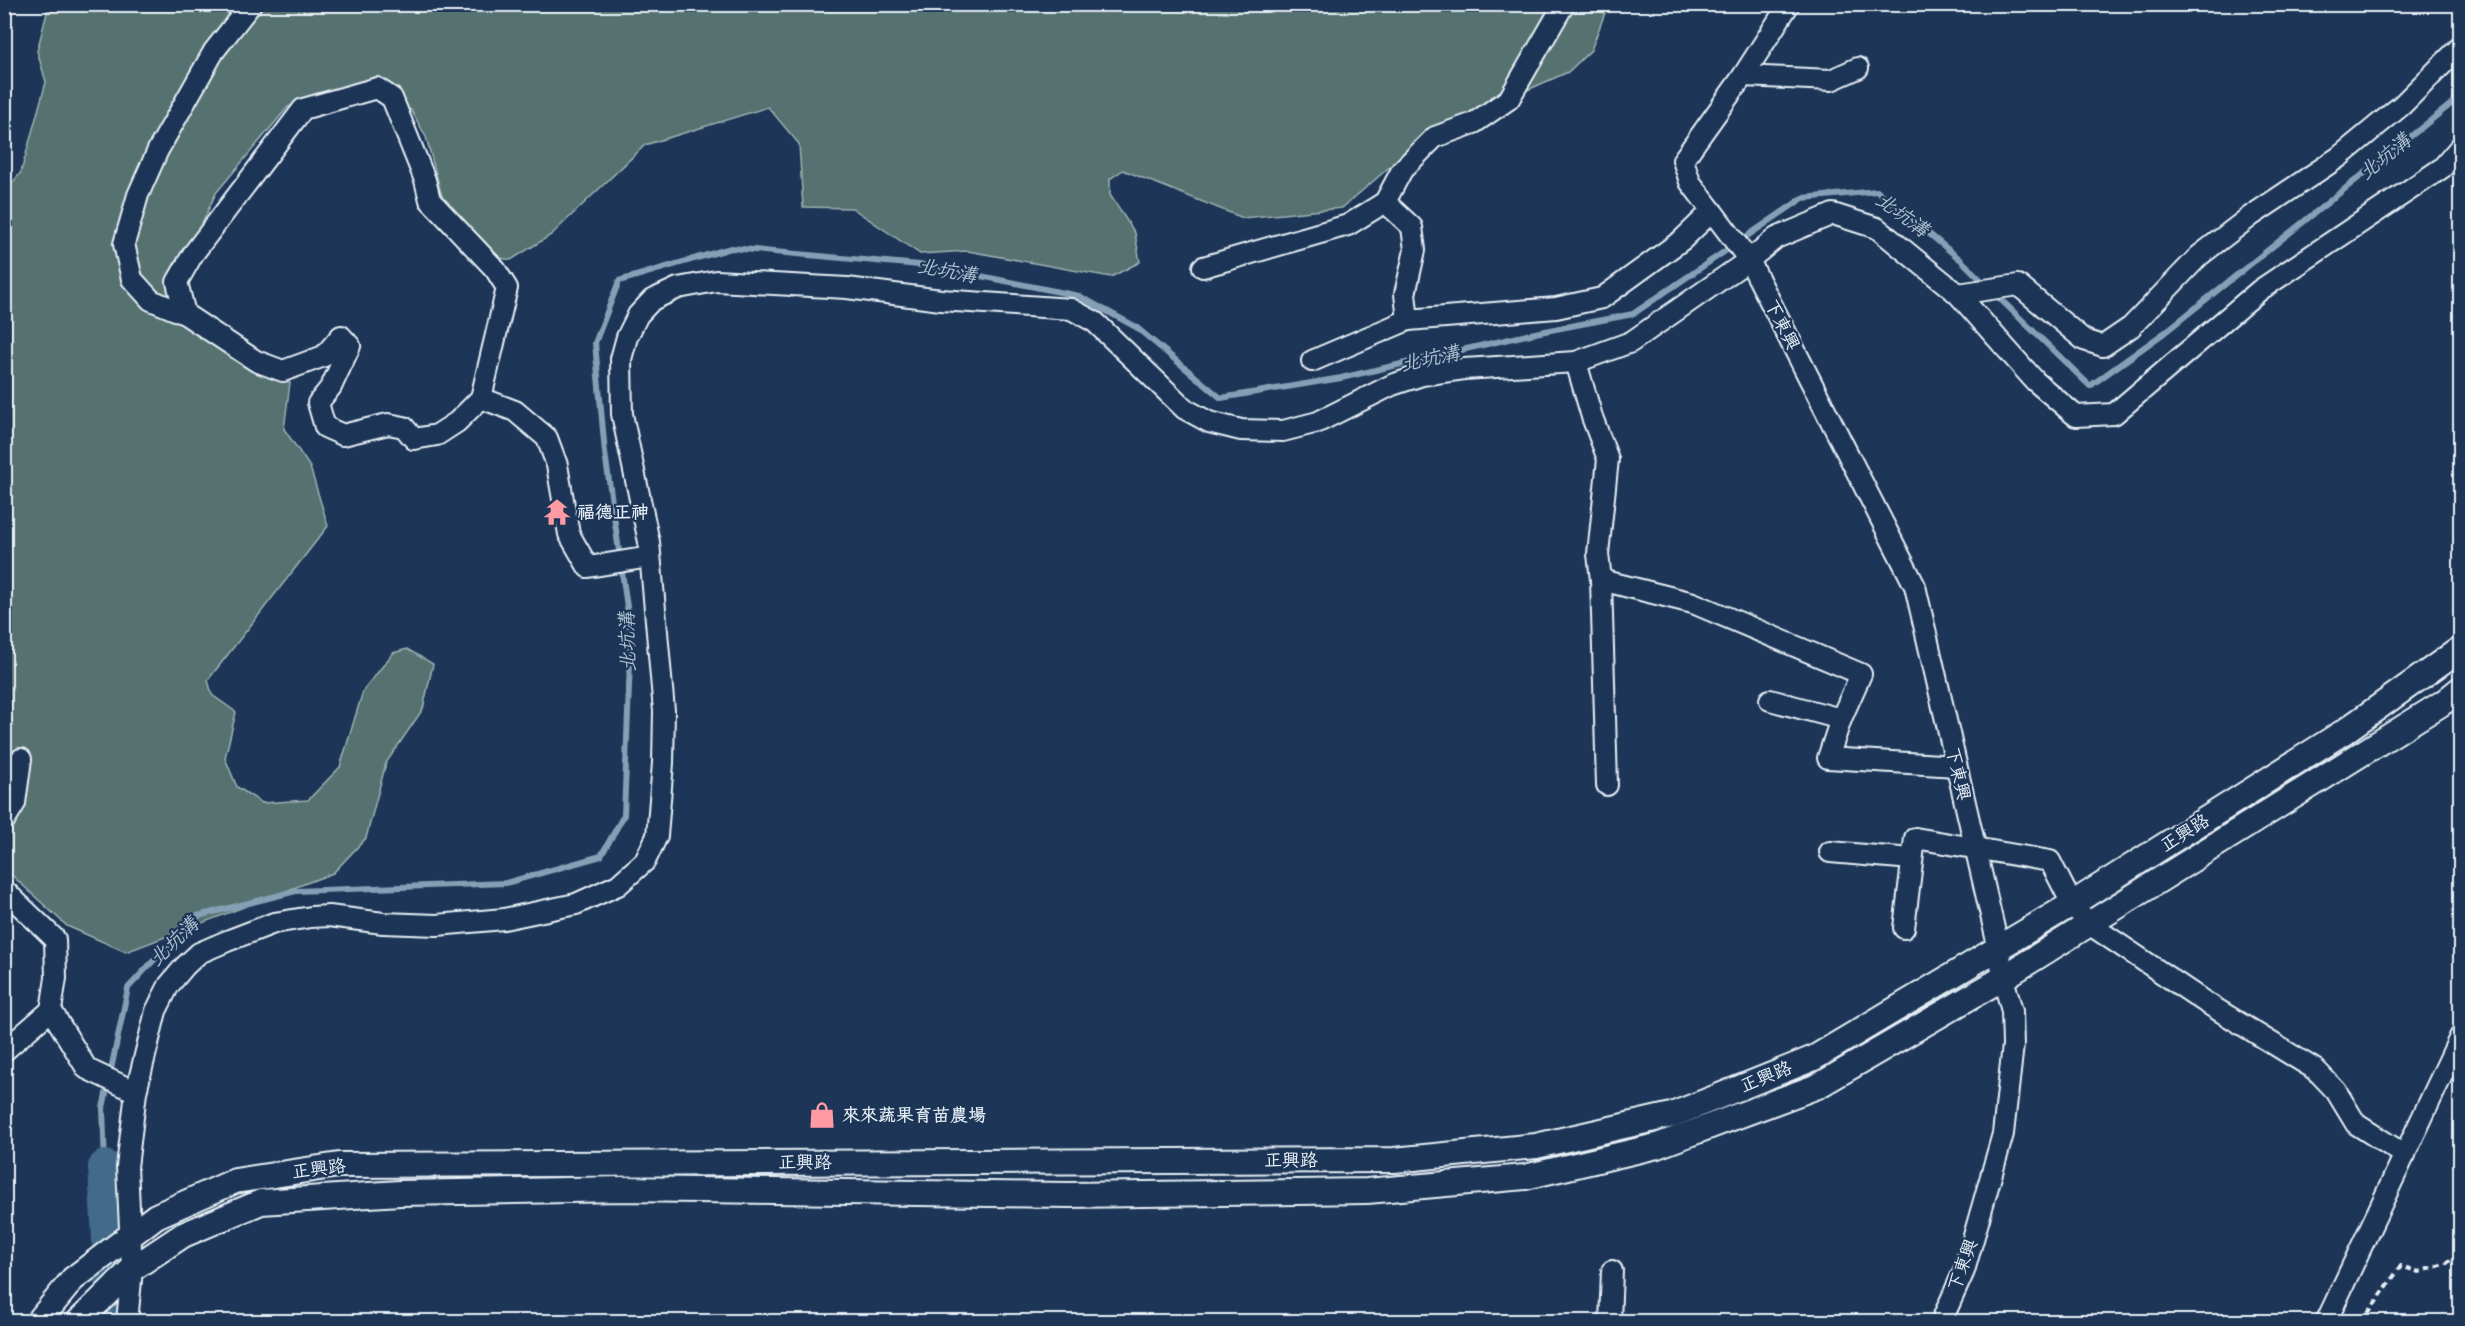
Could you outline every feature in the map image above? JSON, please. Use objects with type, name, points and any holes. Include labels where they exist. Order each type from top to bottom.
[{"type":"main road","name":"正興路","points":[[38,1322],[73,1279],[156,1216],[235,1181],[339,1165],[1394,1160],[1536,1146],[1672,1115],[1814,1058],[1999,950],[2344,731],[2460,650]]},
{"type":"main road","name":"正興路","points":[[78,1322],[127,1275],[183,1235],[261,1202],[376,1194],[624,1189],[1068,1195],[1367,1191],[1525,1177],[1657,1146],[1818,1086],[2003,978],[2444,702],[2460,688]]},
{"type":"street","points":[[185,314],[177,282],[193,254],[303,109],[377,88],[392,98],[425,180],[430,200],[495,269],[507,288],[482,398],[457,422],[437,435],[414,439],[404,427],[388,424],[344,435],[325,427],[318,403],[331,387],[350,346],[342,336],[324,356],[284,370],[256,360],[185,314],[151,300],[132,279],[124,244],[138,195],[158,150],[214,51],[250,4]]},
{"type":"street","points":[[1203,267],[1348,225],[1385,202],[1402,170],[1435,137],[1474,123],[1509,99],[1564,4]]},
{"type":"street","points":[[1789,4],[1743,76],[1831,80],[1858,68]]},
{"type":"street","points":[[1958,294],[2018,285],[2084,340],[2103,346],[2131,327],[2199,256],[2251,216],[2339,157],[2402,105],[2460,47]]},
{"type":"street","name":"下東興","points":[[1743,76],[1683,160],[1690,182],[1747,258],[1915,586],[2012,1011],[2013,1045],[2003,1134],[1964,1271],[1941,1322]]},
{"type":"street","points":[[127,1322],[127,1167],[136,1092],[156,1011],[169,985],[199,953],[274,923],[311,917],[329,916],[382,923],[437,925],[504,919],[544,912],[576,904],[618,885],[645,861],[657,836],[664,722],[657,611],[650,557],[622,414],[621,359],[627,337],[638,315],[652,300],[678,288],[716,281],[847,288],[940,300],[1071,309],[1095,322],[1185,409],[1209,422],[1241,430],[1283,431],[1318,422],[1392,385],[1422,375],[1464,369],[1576,362],[1631,342],[1776,237],[1833,214],[1877,228],[1958,294],[2035,381],[2076,416],[2114,414],[2260,290],[2442,168],[2460,147]]},
{"type":"street","points":[[1385,202],[1412,227],[1415,250],[1405,294],[1408,320]]},
{"type":"street","points":[[1312,361],[1408,320],[1556,308],[1602,298],[1682,240],[1712,211]]},
{"type":"street","points":[[1576,362],[1592,417],[1608,459],[1598,554],[1601,580],[1607,785]]},
{"type":"street","points":[[482,398],[515,411],[547,438],[557,465],[569,534],[588,567],[650,557]]},
{"type":"street","points":[[1601,580],[1694,603],[1861,674],[1828,758],[1956,766]]},
{"type":"street","points":[[1770,700],[1841,720]]},
{"type":"street","points":[[4,821],[15,803],[21,759]]},
{"type":"street","points":[[1904,928],[1915,838],[2050,861],[2072,904],[2089,924],[2205,1002],[2316,1070],[2336,1091],[2356,1124],[2405,1155]]},
{"type":"street","points":[[1830,852],[1912,859]]},
{"type":"street","points":[[4,891],[55,939],[54,995],[87,1069],[136,1092]]},
{"type":"street","points":[[4,1051],[54,995]]},
{"type":"street","points":[[2326,1322],[2460,1037]]},
{"type":"street","points":[[1610,1322],[1612,1271]]},
{"type":"path","points":[[2362,1322],[2401,1266],[2420,1272],[2447,1263],[2460,1252]]},
{"type":"green space","points":[[49,5],[1608,5],[1591,50],[1568,72],[1428,134],[1342,208],[1243,218],[1123,170],[1110,179],[1110,195],[1135,233],[1140,262],[1111,277],[968,251],[920,254],[852,208],[803,207],[799,144],[768,107],[645,145],[551,235],[511,260],[495,257],[447,215],[426,137],[411,110],[350,91],[288,107],[216,193],[189,251],[186,282],[200,326],[290,383],[284,429],[310,467],[328,526],[208,680],[212,695],[236,712],[225,758],[237,787],[262,803],[308,800],[340,767],[363,691],[393,653],[407,649],[433,664],[423,709],[386,763],[366,838],[333,873],[126,952],[67,926],[5,869],[4,194],[21,172],[46,82],[37,51]]},
{"type":"waterway","name":"北坑溝","points":[[1994,293],[2090,386],[2164,333],[2460,97]]},
{"type":"waterway","name":"北坑溝","points":[[105,1167],[103,1108],[128,988],[194,917],[296,891],[506,883],[601,856],[624,815],[631,635],[605,453],[595,343],[619,281],[731,248],[931,266],[1079,296],[1136,327],[1221,398],[1341,378],[1535,333],[1633,314],[1803,198],[1877,191],[1961,260],[1987,286]]},
{"type":"waterway","name":"北坑溝","points":[[105,1167],[112,1294],[107,1322]]},
{"type":"place","name":"福德正神","points":[[557,512]]},
{"type":"place","name":"來來蔬果育苗農場","points":[[822,1115]]}]
